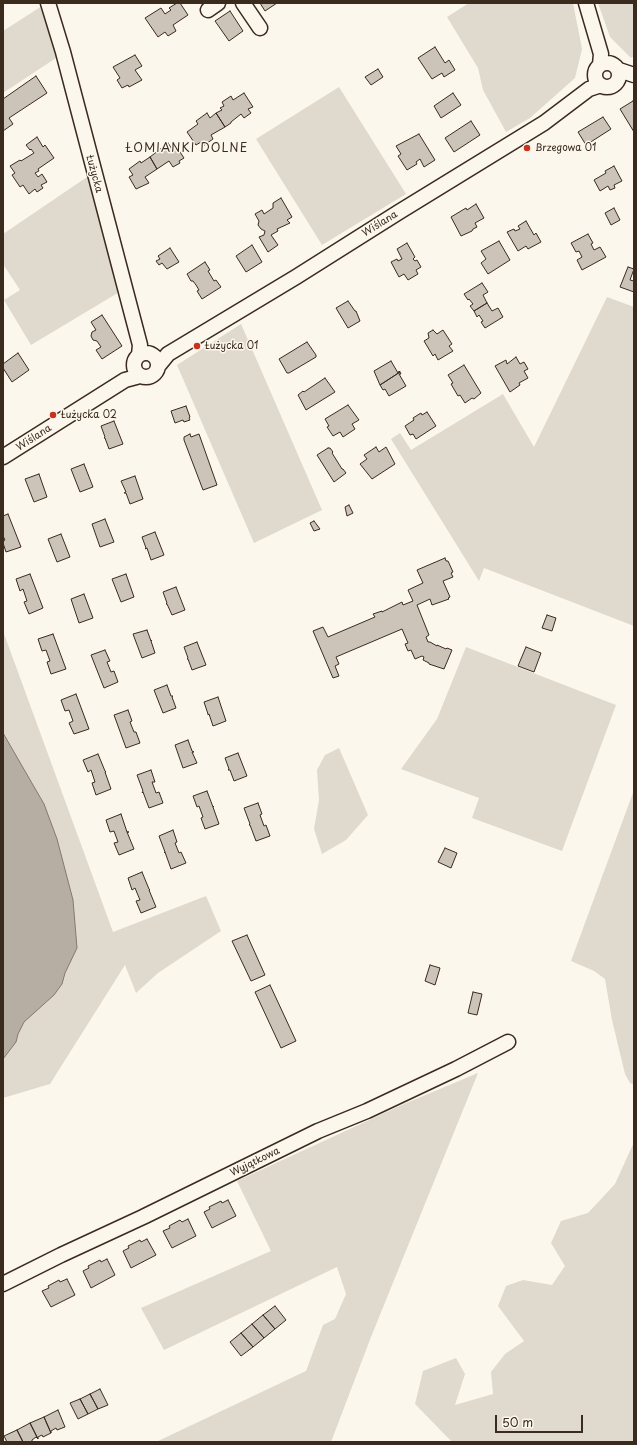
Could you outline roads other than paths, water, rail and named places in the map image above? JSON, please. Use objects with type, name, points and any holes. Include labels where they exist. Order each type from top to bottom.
[{"type":"street","name":"Łużycka","points":[[48,3],[148,359]]},
{"type":"street","points":[[243,3],[260,28]]},
{"type":"street","points":[[586,3],[616,68],[616,84],[608,87],[595,84],[596,71],[616,68]]},
{"type":"street","name":"Wiślana","points":[[3,457],[125,380],[148,359],[296,277],[398,212],[544,123],[595,84]]},
{"type":"street","name":"Wyjątkowa","points":[[3,1284],[318,1131],[367,1111],[456,1070],[508,1042]]},
{"type":"place","name":"Brzegowa 01","points":[[527,148]]},
{"type":"place","name":"Łużycka 01","points":[[197,346]]},
{"type":"place","name":"Łużycka 02","points":[[53,415]]},
{"type":"district","name":"ŁOMIANKI DOLNE","points":[[187,149]]}]
